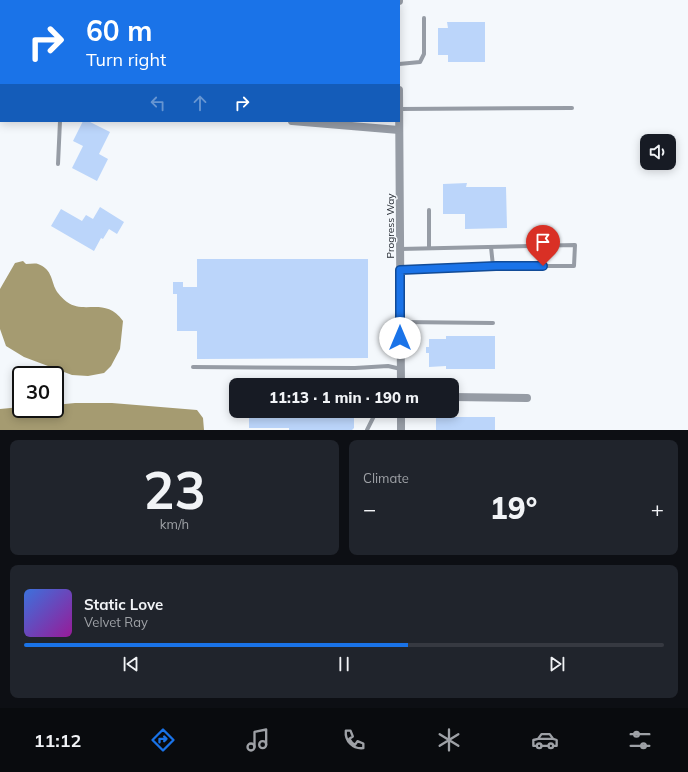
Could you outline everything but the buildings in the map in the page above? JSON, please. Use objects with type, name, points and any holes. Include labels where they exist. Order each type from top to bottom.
[{"type":"street","points":[[304,122],[399,130]]},
{"type":"street","name":"Progress Way","points":[[399,122],[401,378]]},
{"type":"street","points":[[459,398],[527,398]]},
{"type":"street","points":[[400,418],[401,430]]},
{"type":"lane","points":[[400,64],[420,62],[424,54],[424,18]]},
{"type":"lane","points":[[400,109],[572,108]]},
{"type":"lane","points":[[58,164],[60,122]]},
{"type":"lane","points":[[429,210],[429,248]]},
{"type":"lane","points":[[400,249],[575,245],[574,266],[493,266],[400,270]]},
{"type":"lane","points":[[491,247],[493,266]]},
{"type":"lane","points":[[400,322],[493,323]]},
{"type":"lane","points":[[193,367],[355,368],[388,366],[400,369]]},
{"type":"lane","points":[[366,430],[373,418]]},
{"type":"shaded area","points":[[23,261],[26,264],[37,264],[46,268],[57,292],[67,302],[74,306],[102,307],[109,309],[123,321],[120,349],[111,366],[104,373],[88,376],[72,375],[64,372],[64,366],[48,366],[24,357],[6,346],[0,329],[0,289],[15,263]]},
{"type":"shaded area","points":[[112,403],[197,410],[203,418],[204,430],[0,430],[0,409],[12,408],[12,418],[64,418],[64,404]]},
{"type":"route","points":[[400,338],[400,270],[496,266],[543,266]]}]
